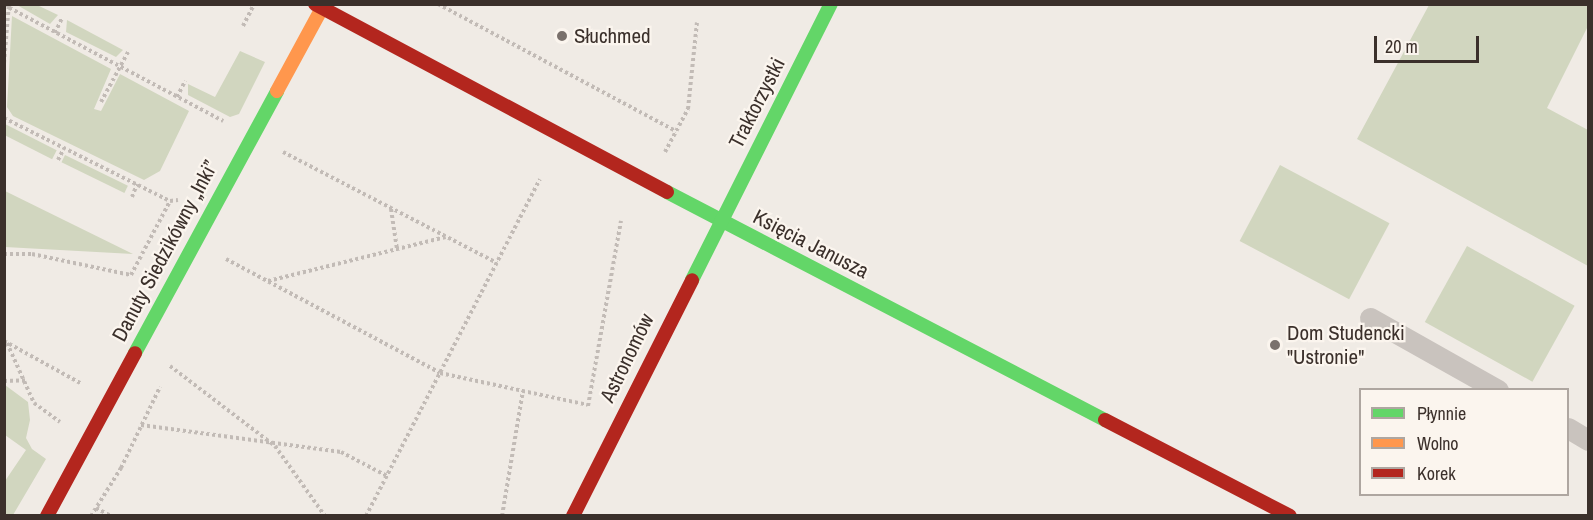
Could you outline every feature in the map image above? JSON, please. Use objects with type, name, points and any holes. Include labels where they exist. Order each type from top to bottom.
[{"type":"street","name":"Traktorzystki","points":[[720,220],[831,4]]},
{"type":"street","name":"Księcia Janusza","points":[[318,6],[720,220],[1290,516]]},
{"type":"street","name":"Danuty Siedzikówny „Inki”","points":[[47,516],[318,6]]},
{"type":"street","name":"Astronomów","points":[[573,516],[720,220]]},
{"type":"lane","points":[[1370,318],[1494,388]]},
{"type":"lane","points":[[1569,429],[1588,440]]},
{"type":"path","points":[[243,26],[254,4]]},
{"type":"path","points":[[438,4],[676,131]]},
{"type":"path","points":[[4,63],[7,6],[228,124]]},
{"type":"path","points":[[55,33],[62,18]]},
{"type":"path","points":[[662,158],[688,108],[697,22]]},
{"type":"path","points":[[101,102],[128,52]]},
{"type":"path","points":[[177,97],[184,81]]},
{"type":"path","points":[[4,117],[170,201],[131,275],[32,254],[4,254]]},
{"type":"path","points":[[58,160],[64,148]]},
{"type":"path","points":[[283,152],[497,263]]},
{"type":"path","points":[[366,516],[540,179]]},
{"type":"path","points":[[132,197],[137,184]]},
{"type":"path","points":[[391,208],[397,249]]},
{"type":"path","points":[[592,411],[588,405],[621,221]]},
{"type":"path","points":[[267,281],[447,237]]},
{"type":"path","points":[[226,259],[440,374],[588,405]]},
{"type":"path","points":[[6,342],[27,380],[34,403],[67,428]]},
{"type":"path","points":[[6,342],[87,387]]},
{"type":"path","points":[[170,366],[276,446],[325,516]]},
{"type":"path","points":[[4,381],[27,380]]},
{"type":"path","points":[[502,516],[523,391]]},
{"type":"path","points":[[141,425],[276,446],[341,452],[387,476]]},
{"type":"path","points":[[96,508],[111,516]]},
{"type":"green space","points":[[17,5],[37,5],[58,15],[50,24]]},
{"type":"green space","points":[[1429,5],[1588,5],[1588,26],[1547,108],[1588,130],[1588,266],[1357,139]]},
{"type":"green space","points":[[12,16],[111,69],[94,109],[101,111],[120,74],[189,111],[160,171],[144,180],[13,116],[7,107]]},
{"type":"green space","points":[[67,20],[123,50],[116,57],[66,32]]},
{"type":"green space","points":[[240,51],[265,62],[239,114],[230,117],[188,95],[188,84],[215,97]]},
{"type":"green space","points":[[5,124],[57,150],[52,159],[4,135]]},
{"type":"green space","points":[[65,155],[128,186],[124,193],[61,162]]},
{"type":"green space","points":[[1280,165],[1389,223],[1349,299],[1240,241]]},
{"type":"green space","points":[[5,191],[133,254],[5,247]]},
{"type":"green space","points":[[1467,246],[1575,306],[1532,382],[1425,322]]},
{"type":"green space","points":[[5,385],[28,402],[30,420],[26,438],[32,449],[46,459],[13,515],[5,515],[5,481],[26,450],[5,435]]},
{"type":"traffic: fast","points":[[692,280],[831,4]]},
{"type":"traffic: fast","points":[[135,353],[277,91]]},
{"type":"traffic: fast","points":[[667,192],[1105,420]]},
{"type":"traffic: slow","points":[[277,91],[322,8]]},
{"type":"traffic: jam","points":[[315,4],[667,192]]},
{"type":"traffic: jam","points":[[573,516],[692,280]]},
{"type":"traffic: jam","points":[[47,516],[135,353]]},
{"type":"traffic: jam","points":[[1105,420],[1290,516]]},
{"type":"place","name":"Słuchmed","points":[[562,36]]},
{"type":"place","name":"Dom Studencki \"Ustronie\"","points":[[1275,345]]}]
